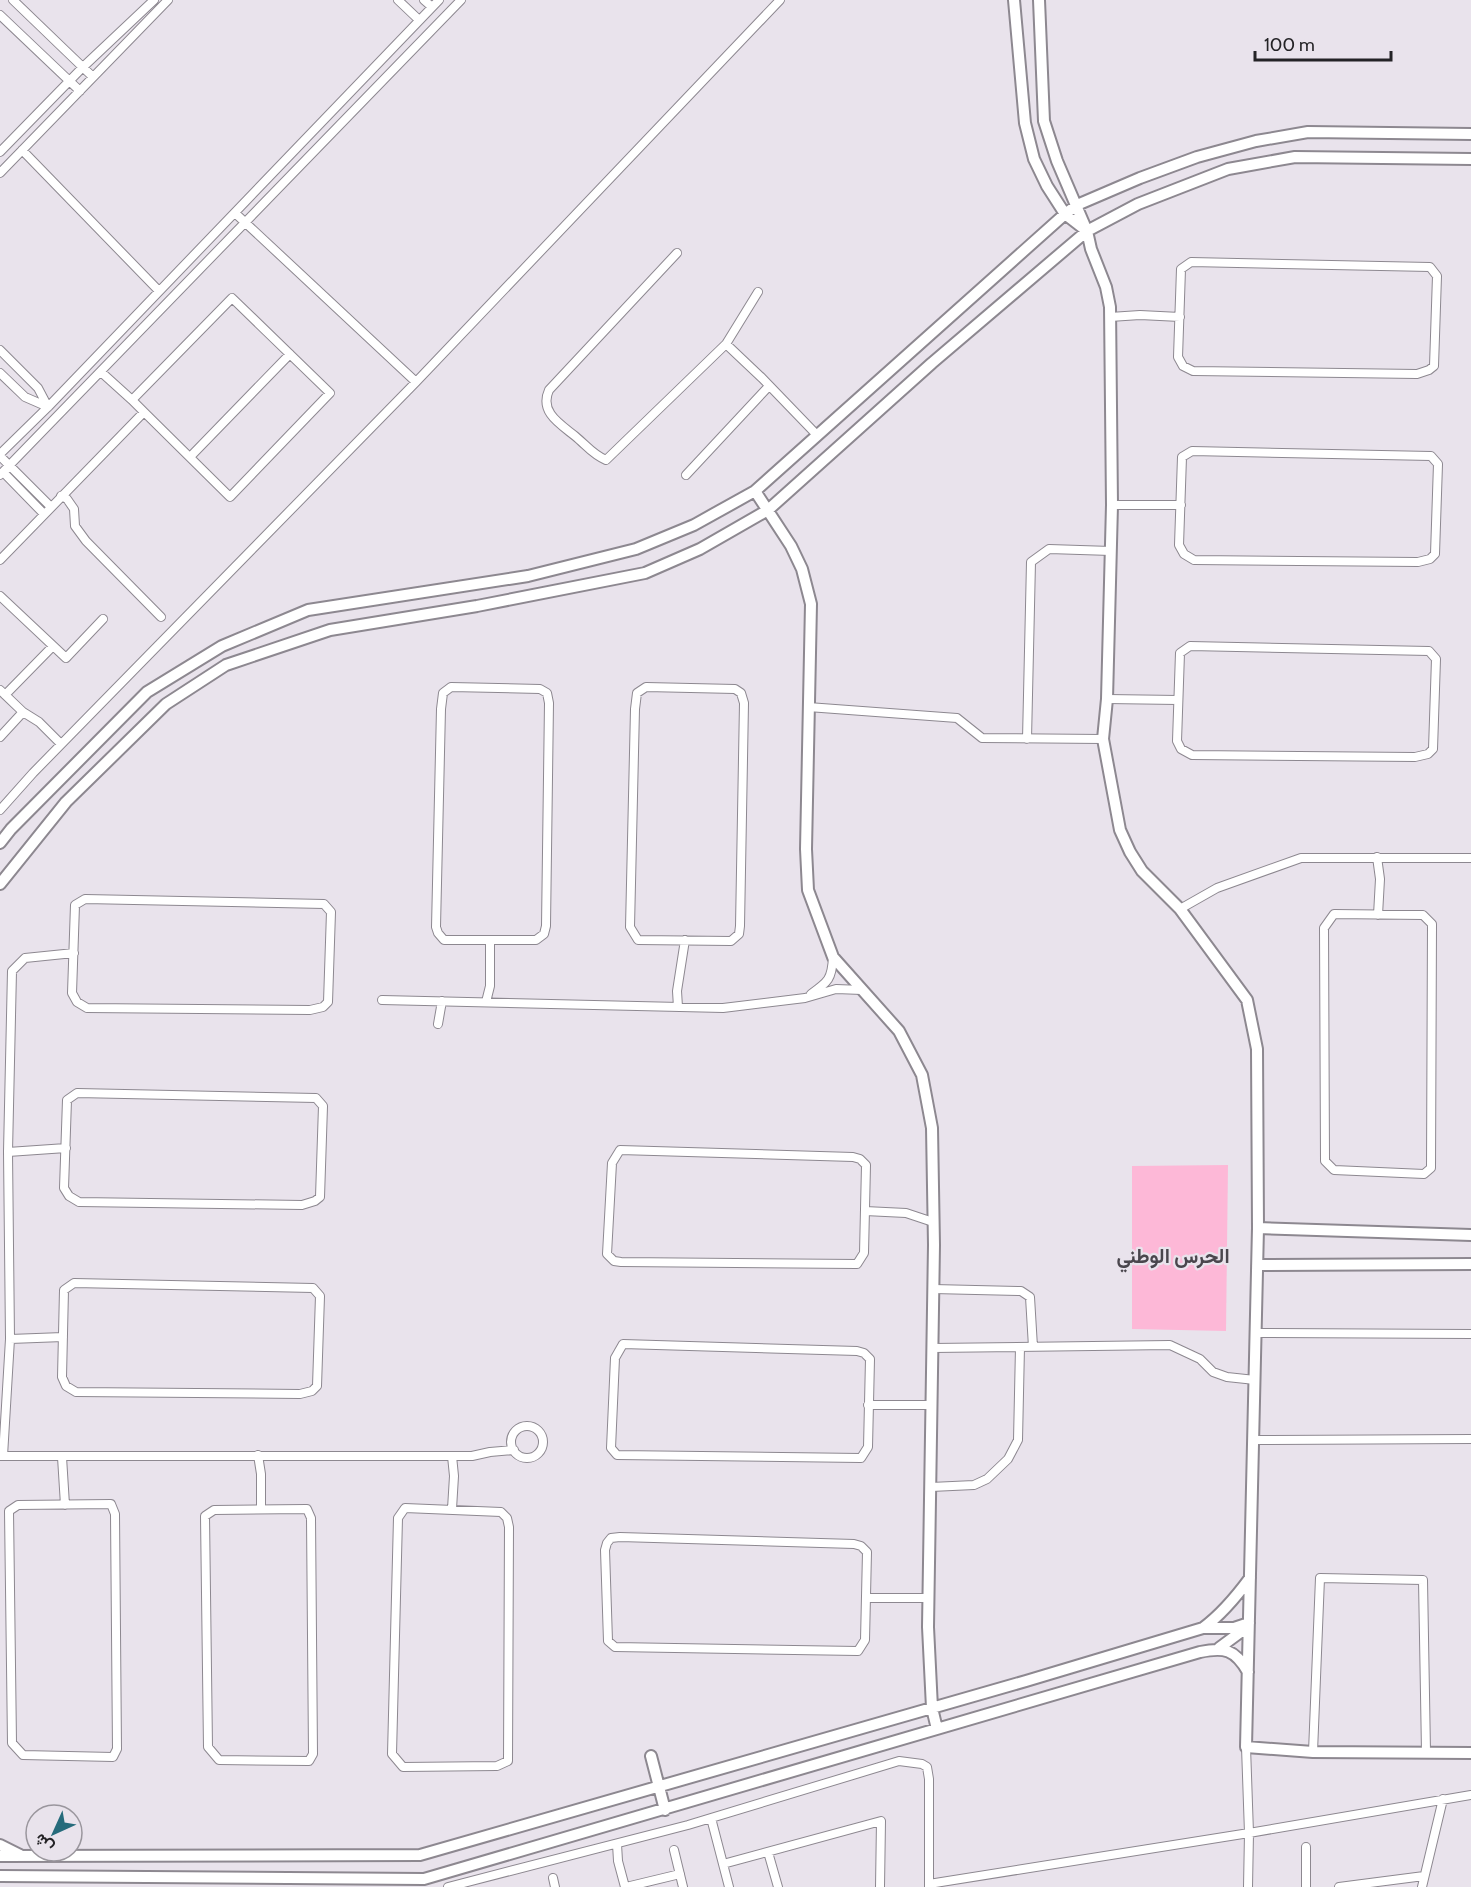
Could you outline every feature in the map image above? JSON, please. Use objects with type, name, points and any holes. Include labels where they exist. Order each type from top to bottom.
[{"type":"street","points":[[13,0],[93,77]]},
{"type":"street","points":[[0,152],[83,67],[154,0]]},
{"type":"street","points":[[0,173],[168,0]]},
{"type":"street","points":[[398,0],[418,19]]},
{"type":"street","points":[[424,0],[432,7]]},
{"type":"street","points":[[44,514],[4,471],[0,455],[235,213],[418,19],[439,0]]},
{"type":"street","points":[[4,471],[461,0]]},
{"type":"street","points":[[0,810],[61,744],[416,382],[780,0]]},
{"type":"street","points":[[1014,0],[1025,123],[1034,159],[1047,186],[1065,214],[1087,231]]},
{"type":"street","points":[[1040,0],[1044,121],[1057,161],[1087,231],[1091,249],[1106,287],[1110,307],[1112,505],[1107,699],[1103,739],[1120,830],[1142,871],[1180,909],[1247,1000],[1257,1049],[1258,1228],[1246,1747],[1248,1887]]},
{"type":"street","points":[[0,15],[80,91]]},
{"type":"street","points":[[0,843],[11,829],[147,692],[222,645],[308,610],[528,576],[636,549],[694,525],[755,491],[1077,205],[1197,157],[1256,141],[1308,132],[1471,134]]},
{"type":"street","points":[[22,150],[159,291]]},
{"type":"street","points":[[0,884],[66,802],[166,704],[226,665],[330,630],[477,606],[645,573],[700,549],[768,510],[932,363],[1087,231],[1138,204],[1228,170],[1295,157],[1471,159]]},
{"type":"street","points":[[235,213],[244,224],[416,382]]},
{"type":"street","points":[[677,253],[549,390],[546,398],[548,412],[596,456],[606,460],[726,344],[758,292]]},
{"type":"street","points":[[1191,262],[1430,267],[1437,276],[1434,366],[1417,374],[1193,371],[1183,366],[1178,357],[1180,317],[1181,269],[1191,262]]},
{"type":"street","points":[[101,372],[230,497],[330,393],[232,298],[132,400]]},
{"type":"street","points":[[1110,317],[1140,315],[1180,317]]},
{"type":"street","points":[[726,344],[817,435]]},
{"type":"street","points":[[0,350],[38,388],[48,407]]},
{"type":"street","points":[[190,457],[290,354]]},
{"type":"street","points":[[0,373],[25,397],[48,407]]},
{"type":"street","points":[[686,475],[768,386]]},
{"type":"street","points":[[0,560],[50,506],[144,412]]},
{"type":"street","points":[[1192,451],[1431,456],[1438,464],[1435,554],[1430,559],[1418,562],[1194,560],[1184,554],[1179,545],[1181,505],[1182,457],[1192,451]]},
{"type":"street","points":[[4,471],[50,506]]},
{"type":"street","points":[[755,491],[791,546],[802,569],[811,604],[806,849],[808,890],[833,957],[899,1031],[922,1075],[932,1128],[933,1348],[929,1598],[932,1708],[937,1729]]},
{"type":"street","points":[[61,496],[67,499],[74,509],[75,526],[86,540],[161,617]]},
{"type":"street","points":[[1112,505],[1181,505]]},
{"type":"street","points":[[1027,739],[1031,562],[1049,549],[1111,551]]},
{"type":"street","points":[[0,596],[66,658],[103,619]]},
{"type":"street","points":[[53,646],[3,692],[61,744]]},
{"type":"street","points":[[1190,646],[1429,651],[1436,659],[1433,749],[1428,754],[1415,758],[1192,755],[1181,749],[1177,741],[1178,700],[1180,652],[1190,646]]},
{"type":"street","points":[[451,687],[540,689],[547,693],[549,703],[544,934],[536,940],[490,940],[444,940],[436,927],[443,693],[451,687]]},
{"type":"street","points":[[646,687],[735,689],[741,693],[744,703],[739,934],[731,941],[685,940],[638,940],[630,927],[637,693],[646,687]]},
{"type":"street","points":[[1107,699],[1178,700]]},
{"type":"street","points":[[808,707],[957,718],[982,738],[1103,739]]},
{"type":"street","points":[[0,737],[23,712]]},
{"type":"street","points":[[1377,857],[1380,879],[1378,915]]},
{"type":"street","points":[[1180,909],[1217,888],[1301,858],[1471,858]]},
{"type":"street","points":[[85,899],[324,904],[331,912],[328,1002],[323,1007],[310,1010],[87,1008],[76,1002],[72,993],[74,953],[75,905],[85,899]]},
{"type":"street","points":[[1334,914],[1378,915],[1423,915],[1432,924],[1431,1168],[1424,1174],[1334,1170],[1325,1161],[1324,928],[1334,914]]},
{"type":"street","points":[[486,1002],[489,986],[490,940]]},
{"type":"street","points":[[678,1007],[677,991],[685,940]]},
{"type":"street","points":[[74,953],[25,958],[12,971],[8,1152],[10,1339],[1,1456],[472,1456],[514,1450],[523,1457],[533,1457],[538,1454],[543,1444],[538,1429],[528,1426],[519,1428],[513,1436],[514,1450]]},
{"type":"street","points":[[805,998],[827,982],[832,973],[833,957]]},
{"type":"street","points":[[382,1000],[723,1008],[805,998],[836,989],[861,990]]},
{"type":"street","points":[[438,1024],[442,1001]]},
{"type":"street","points":[[77,1093],[316,1098],[323,1106],[320,1197],[302,1205],[79,1202],[69,1196],[64,1188],[66,1148],[67,1100],[77,1093]]},
{"type":"street","points":[[8,1152],[66,1148]]},
{"type":"street","points":[[620,1150],[854,1157],[866,1165],[865,1211],[864,1253],[857,1264],[621,1262],[614,1261],[607,1254],[612,1163],[620,1150]]},
{"type":"street","points":[[865,1211],[906,1213],[933,1222]]},
{"type":"street","points":[[1258,1228],[1471,1235]]},
{"type":"street","points":[[1257,1265],[1471,1264]]},
{"type":"street","points":[[74,1283],[313,1288],[320,1296],[318,1386],[312,1391],[300,1394],[76,1392],[66,1386],[62,1377],[63,1337],[64,1290],[74,1283]]},
{"type":"street","points":[[933,1289],[1021,1291],[1030,1297],[1033,1347]]},
{"type":"street","points":[[1256,1333],[1471,1334]]},
{"type":"street","points":[[10,1339],[63,1337]]},
{"type":"street","points":[[623,1344],[857,1351],[864,1353],[870,1359],[868,1405],[868,1447],[861,1458],[625,1456],[617,1455],[611,1448],[615,1358],[623,1344]]},
{"type":"street","points":[[933,1348],[1170,1345],[1200,1359],[1213,1372],[1227,1377],[1254,1380]]},
{"type":"street","points":[[931,1487],[974,1485],[987,1479],[1008,1459],[1018,1440],[1020,1347]]},
{"type":"street","points":[[868,1405],[932,1405]]},
{"type":"street","points":[[1253,1440],[1471,1439]]},
{"type":"street","points":[[258,1455],[261,1474],[261,1509]]},
{"type":"street","points":[[452,1456],[452,1509]]},
{"type":"street","points":[[62,1457],[65,1505]]},
{"type":"street","points":[[111,1504],[115,1514],[117,1749],[113,1757],[23,1755],[12,1743],[9,1512],[18,1505],[65,1505],[111,1504]]},
{"type":"street","points":[[405,1508],[452,1509],[501,1512],[507,1518],[509,1527],[508,1761],[497,1766],[404,1767],[392,1754],[398,1518],[405,1508]]},
{"type":"street","points":[[261,1509],[307,1509],[311,1518],[313,1754],[309,1761],[219,1760],[208,1747],[205,1516],[214,1510],[261,1509]]},
{"type":"street","points":[[620,1537],[854,1544],[861,1546],[867,1552],[866,1598],[865,1640],[858,1651],[615,1647],[608,1641],[605,1550],[611,1538],[620,1537]]},
{"type":"street","points":[[1203,1628],[1229,1605],[1250,1578]]},
{"type":"street","points":[[1314,1752],[1320,1578],[1423,1580],[1426,1752]]},
{"type":"street","points":[[866,1598],[929,1598]]},
{"type":"street","points":[[0,1856],[420,1855],[1203,1628],[1234,1628],[1249,1624]]},
{"type":"street","points":[[0,1876],[17,1882],[424,1879],[1219,1648],[1249,1624]]},
{"type":"street","points":[[1219,1648],[1235,1655],[1248,1672]]},
{"type":"street","points":[[1246,1747],[1314,1752],[1471,1752]]},
{"type":"street","points":[[651,1756],[665,1810]]},
{"type":"street","points":[[450,1887],[711,1818],[899,1761],[922,1764],[927,1767],[929,1886],[1471,1795]]},
{"type":"street","points":[[1422,1887],[1443,1799]]},
{"type":"street","points":[[711,1818],[729,1887]]},
{"type":"street","points":[[723,1864],[881,1821],[879,1887]]},
{"type":"street","points":[[617,1844],[618,1862],[625,1887],[680,1874]]},
{"type":"street","points":[[0,1845],[20,1855]]},
{"type":"street","points":[[1306,1847],[1306,1887]]},
{"type":"street","points":[[674,1850],[683,1887]]},
{"type":"street","points":[[768,1852],[778,1887]]},
{"type":"street","points":[[1339,1887],[1424,1876]]},
{"type":"shaded area","points":[[1228,1165],[1226,1331],[1132,1329],[1132,1166]]},
{"type":"district","name":"الحرس الوطني","points":[[1173,1256]]}]
